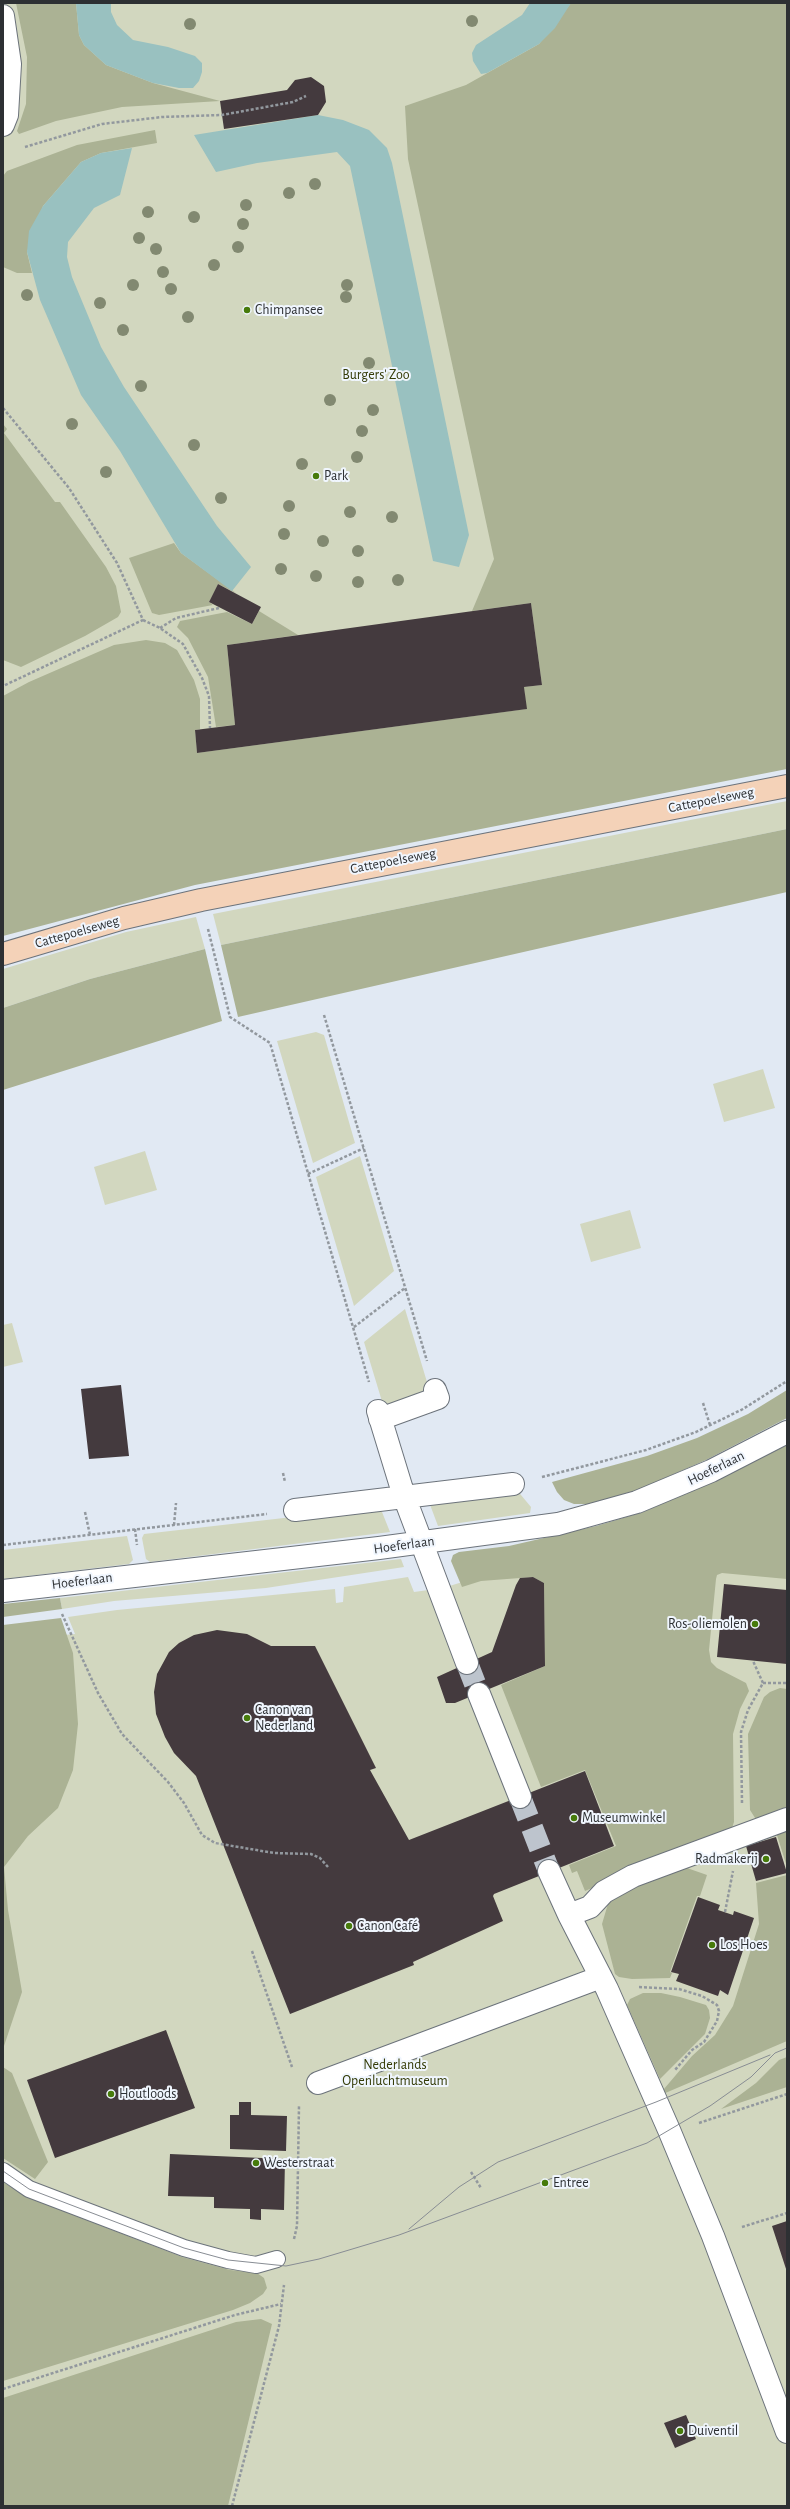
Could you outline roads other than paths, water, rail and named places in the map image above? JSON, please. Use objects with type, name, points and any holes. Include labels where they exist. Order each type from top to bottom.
[{"type":"street","points":[[3,16],[10,64],[7,115],[3,125]]},
{"type":"street","name":"Cattepoelseweg","points":[[3,954],[124,918],[201,900],[787,786]]},
{"type":"street","points":[[435,1390],[438,1398],[379,1415],[404,1496],[467,1663]]},
{"type":"street","name":"Hoeferlaan","points":[[3,1591],[421,1542],[558,1524],[637,1502],[711,1471],[787,1432]]},
{"type":"street","points":[[295,1510],[513,1484]]},
{"type":"street","points":[[479,1694],[520,1797]]},
{"type":"street","points":[[569,1915],[590,1907],[604,1892],[633,1876],[787,1819]]},
{"type":"street","points":[[549,1871],[569,1915],[604,1983],[670,2132],[713,2236],[787,2432]]},
{"type":"street","points":[[318,2084],[604,1983]]},
{"type":"lane","points":[[3,2171],[29,2189],[184,2248],[228,2260],[256,2265],[277,2259]]},
{"type":"tunnel","points":[[467,1663],[479,1694]]},
{"type":"tunnel","points":[[520,1797],[549,1871]]},
{"type":"tram line","points":[[3,2171],[29,2189],[184,2248],[228,2260],[286,2266],[319,2259],[399,2235],[647,2143],[710,2106],[751,2077],[775,2053],[787,2048]]},
{"type":"tram line","points":[[409,2229],[459,2187],[498,2162],[656,2102],[770,2055]]},
{"type":"place","name":"Chimpansee","points":[[247,310]]},
{"type":"place","name":"Park","points":[[316,476]]},
{"type":"place","name":"Ros-oliemolen","points":[[755,1624]]},
{"type":"place","name":"Canon van Nederland","points":[[247,1718]]},
{"type":"place","name":"Museumwinkel","points":[[574,1818]]},
{"type":"place","name":"Radmakerij","points":[[766,1859]]},
{"type":"place","name":"Canon Café","points":[[349,1926]]},
{"type":"place","name":"Los Hoes","points":[[712,1945]]},
{"type":"place","name":"Houtloods","points":[[111,2094]]},
{"type":"place","name":"Westerstraat","points":[[256,2163]]},
{"type":"place","name":"Entree","points":[[545,2183]]},
{"type":"place","name":"Duiventil","points":[[680,2431]]},
{"type":"park label","name":"Burgers' Zoo","points":[[376,375]]},
{"type":"park label","name":"Nederlands Openluchtmuseum","points":[[395,2074]]}]
